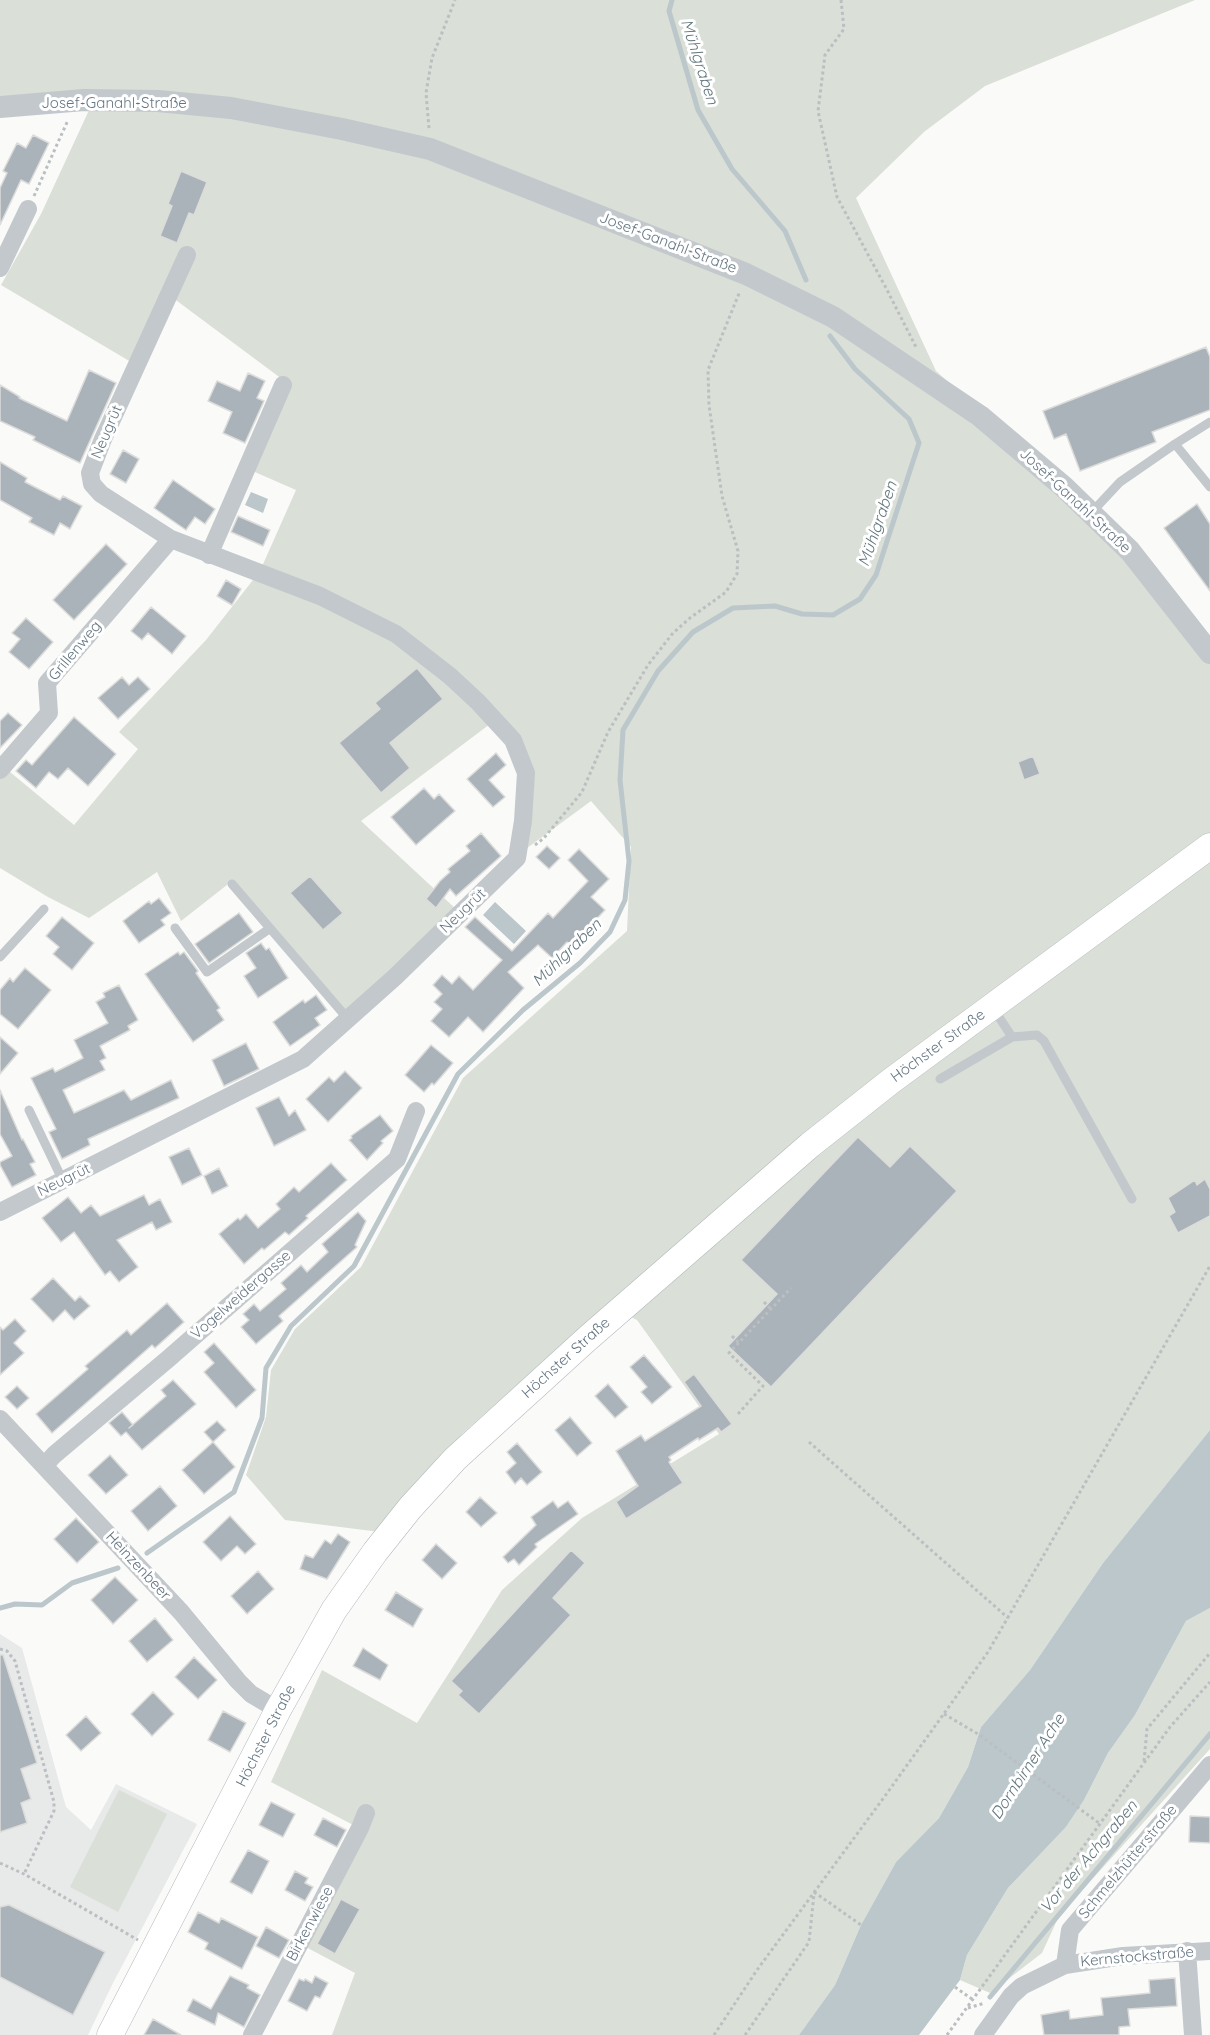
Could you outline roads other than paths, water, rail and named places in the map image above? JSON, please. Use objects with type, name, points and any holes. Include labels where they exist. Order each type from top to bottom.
[{"type":"main road","name":"Höchster Straße","points":[[110,2035],[278,1710],[334,1610],[410,1508],[473,1441],[810,1145],[891,1081],[1210,846]]},
{"type":"street","name":"Josef-Ganahl-Straße","points":[[0,107],[74,101],[158,101],[201,104],[342,129],[430,149],[746,274],[833,317],[980,416],[1064,487],[1130,551],[1210,653]]},
{"type":"street","points":[[0,268],[28,209]]},
{"type":"street","name":"Neugrüt","points":[[0,1212],[303,1059],[396,977],[517,858],[523,821],[525,773],[513,740],[478,702],[436,664],[396,634],[320,596],[171,539],[101,494],[92,484],[90,473],[187,255]]},
{"type":"street","points":[[209,555],[283,385]]},
{"type":"street","name":"Grillenweg","points":[[0,770],[49,713],[47,683],[171,539]]},
{"type":"street","name":"Vogelweidergasse","points":[[45,1465],[397,1159],[416,1111]]},
{"type":"street","name":"Heinzenbeer","points":[[0,1419],[194,1626],[250,1694],[278,1710]]},
{"type":"street","name":"Schmelzhütterstraße","points":[[1065,1965],[1070,1930],[1210,1765]]},
{"type":"street","name":"Birkenwiese","points":[[252,2035],[366,1813]]},
{"type":"street","name":"Kernstockstraße","points":[[1065,1965],[1123,1956],[1210,1951]]},
{"type":"street","points":[[1187,1952],[1193,2035]]},
{"type":"street","points":[[991,2032],[1011,1996],[1022,1986],[1065,1965]]},
{"type":"lane","points":[[1091,513],[1120,482],[1210,422]]},
{"type":"lane","points":[[1175,444],[1210,487]]},
{"type":"lane","points":[[232,884],[348,1019]]},
{"type":"lane","points":[[0,957],[44,909]]},
{"type":"lane","points":[[175,928],[207,972],[269,929]]},
{"type":"lane","points":[[992,1006],[1012,1037]]},
{"type":"lane","points":[[940,1079],[1012,1037],[1037,1035],[1044,1041],[1132,1199]]},
{"type":"lane","points":[[29,1110],[63,1181]]},
{"type":"water","points":[[251,492],[268,499],[263,513],[245,505]]},
{"type":"water","points":[[495,902],[526,931],[514,944],[483,915]]},
{"type":"water","name":"Dornbirner Ache","points":[[1210,1430],[1210,1608],[1186,1621],[1135,1715],[1108,1753],[1084,1800],[1066,1827],[1008,1888],[967,1955],[960,1980],[919,2035],[799,2035],[835,1985],[861,1925],[896,1862],[939,1818],[968,1767],[981,1727],[1030,1670],[1103,1563]]},
{"type":"waterway","name":"Mühlgraben","points":[[672,0],[669,11],[698,110],[732,169],[785,231],[806,280]]},
{"type":"waterway","name":"Mühlgraben","points":[[147,1553],[234,1492],[262,1418],[266,1368],[291,1326],[354,1266],[458,1074],[523,1010],[580,963],[610,932],[625,900],[629,861],[620,780],[623,730],[658,671],[693,632],[733,608],[775,606],[802,614],[833,615],[860,599],[876,575],[919,443],[909,419],[855,369],[830,336]]},
{"type":"waterway","name":"Mühlgraben","points":[[0,1608],[15,1604],[42,1605],[72,1583],[118,1568]]},
{"type":"waterway","name":"Vor der Achgraben","points":[[990,1997],[1210,1734]]}]
